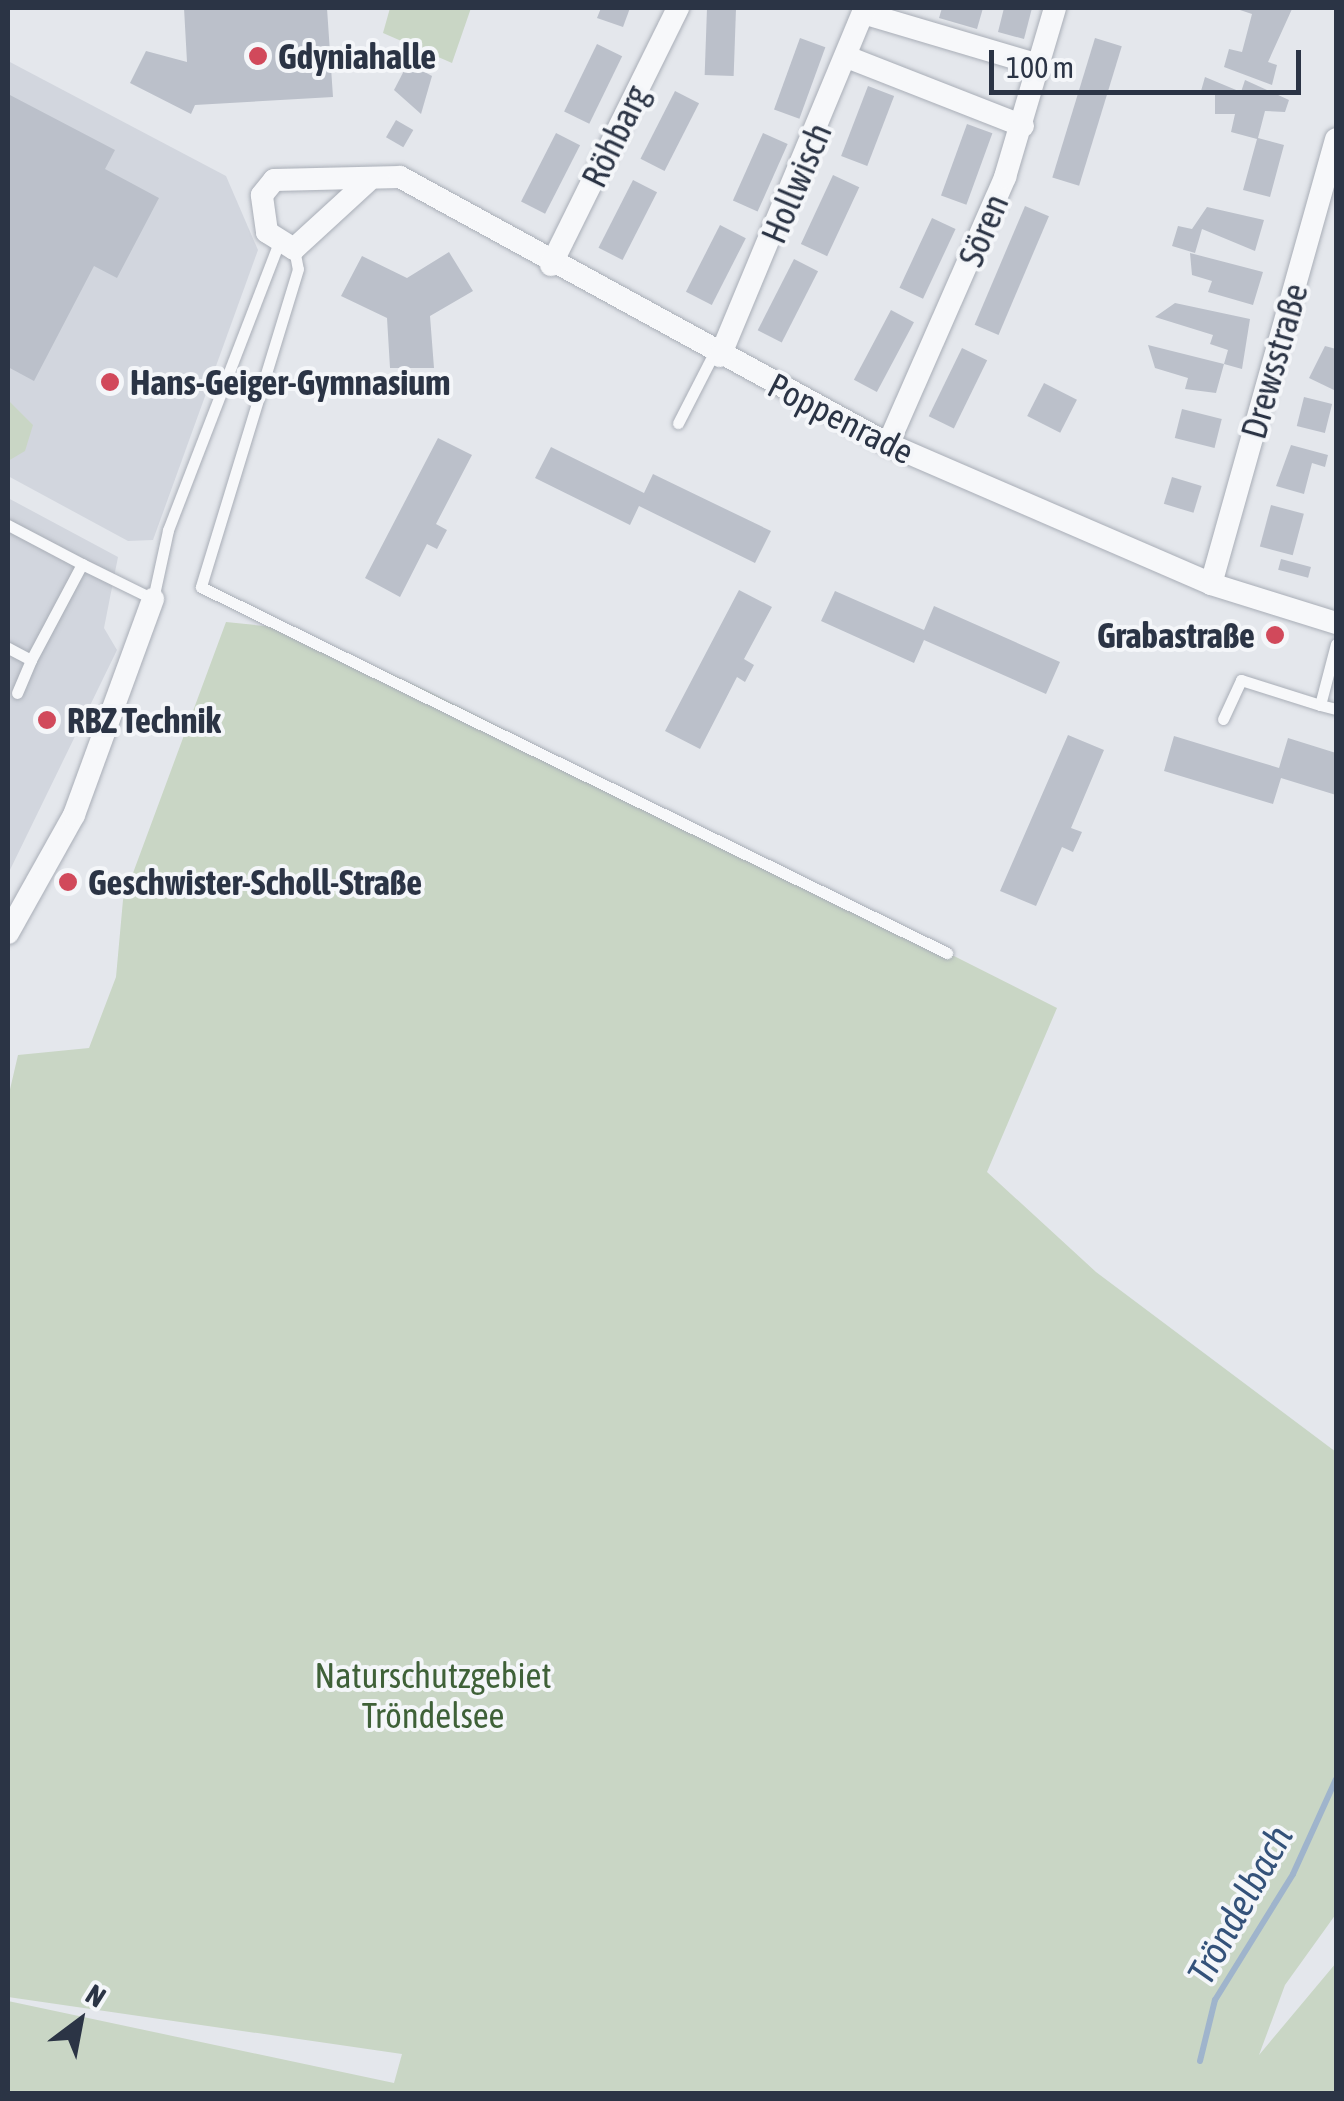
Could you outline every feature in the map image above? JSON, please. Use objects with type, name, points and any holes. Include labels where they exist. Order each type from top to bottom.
[{"type":"street","name":"Röhbarg","points":[[551,264],[678,8]]},
{"type":"street","name":"Sören","points":[[888,444],[1023,126],[1056,8]]},
{"type":"street","points":[[864,10],[1042,66]]},
{"type":"street","name":"Hollwisch","points":[[717,354],[864,10]]},
{"type":"street","points":[[847,57],[1023,126]]},
{"type":"street","name":"Drewsstraße","points":[[1211,584],[1336,139]]},
{"type":"street","name":"Poppenrade","points":[[287,246],[260,215],[274,180],[367,182],[400,177],[551,264],[888,444],[1211,584],[1336,622]]},
{"type":"street","points":[[287,246],[367,182]]},
{"type":"street","points":[[8,933],[74,815],[153,599]]},
{"type":"lane","points":[[8,525],[153,599],[168,530],[287,246]]},
{"type":"lane","points":[[287,246],[298,268],[200,587],[428,691],[947,953]]},
{"type":"lane","points":[[678,423],[717,354]]},
{"type":"lane","points":[[17,693],[82,564]]},
{"type":"lane","points":[[1320,704],[1336,644]]},
{"type":"lane","points":[[8,648],[31,660]]},
{"type":"lane","points":[[1223,719],[1242,680],[1336,710]]},
{"type":"shaded area","name":"Hans-Geiger-Gymnasium","points":[[8,61],[226,176],[258,250],[153,540],[128,541],[8,476]]},
{"type":"shaded area","name":"RBZ Technik","points":[[8,498],[118,557],[104,628],[117,650],[8,874]]},
{"type":"green space","points":[[390,8],[471,8],[452,63],[383,33]]},
{"type":"green space","points":[[8,400],[33,425],[25,451],[8,461]]},
{"type":"green space","name":"Naturschutzgebiet Tröndelsee","points":[[226,622],[294,629],[428,691],[1057,1008],[987,1172],[1096,1272],[1336,1452],[1336,1914],[1285,1985],[1259,2055],[1336,1963],[1336,2093],[8,2093],[8,2001],[394,2083],[402,2054],[8,1997],[8,1098],[18,1055],[89,1048],[116,977],[123,900]]},
{"type":"building","name":"Gdyniahalle","points":[[184,8],[327,8],[333,97],[195,105],[191,114],[130,83],[146,51],[187,62]]},
{"type":"building","points":[[601,8],[630,8],[623,27],[597,18]]},
{"type":"building","points":[[707,8],[736,9],[734,76],[705,75]]},
{"type":"building","points":[[942,8],[983,8],[977,29],[939,18]]},
{"type":"building","points":[[1004,8],[1032,8],[1024,39],[998,32]]},
{"type":"building","points":[[1234,8],[1292,9],[1268,62],[1277,65],[1272,85],[1224,67],[1229,49],[1242,52],[1252,14]]},
{"type":"building","points":[[800,38],[825,47],[799,119],[774,109]]},
{"type":"building","points":[[1095,38],[1122,46],[1079,186],[1052,178]]},
{"type":"building","points":[[597,44],[622,56],[589,124],[564,111]]},
{"type":"building","points":[[408,63],[432,76],[421,114],[394,90]]},
{"type":"building","points":[[1205,77],[1241,92],[1245,80],[1289,100],[1285,112],[1265,111],[1258,138],[1284,145],[1270,197],[1243,190],[1257,139],[1231,132],[1235,114],[1215,114],[1215,94],[1201,91]]},
{"type":"building","points":[[868,86],[894,96],[867,166],[841,156]]},
{"type":"building","points":[[675,91],[699,103],[665,171],[640,159]]},
{"type":"building","points":[[8,94],[115,150],[105,169],[159,198],[117,278],[94,266],[34,381],[8,367]]},
{"type":"building","points":[[396,120],[413,130],[403,147],[386,137]]},
{"type":"building","points":[[967,124],[992,133],[966,205],[941,195]]},
{"type":"building","points":[[556,133],[580,145],[545,214],[521,202]]},
{"type":"building","points":[[763,133],[788,144],[758,212],[733,201]]},
{"type":"building","points":[[833,175],[859,187],[827,256],[801,244]]},
{"type":"building","points":[[633,180],[657,192],[623,260],[598,248]]},
{"type":"building","points":[[1025,206],[1049,216],[999,335],[975,325]]},
{"type":"building","points":[[1207,207],[1264,220],[1255,251],[1202,229],[1195,253],[1172,246],[1178,226],[1192,229]]},
{"type":"building","points":[[932,218],[956,229],[923,299],[899,288]]},
{"type":"building","points":[[720,225],[746,238],[712,305],[686,292]]},
{"type":"building","points":[[449,252],[473,291],[430,316],[434,368],[390,368],[387,318],[341,296],[362,256],[407,278]]},
{"type":"building","points":[[1190,253],[1263,272],[1253,305],[1208,292],[1212,281],[1192,275]]},
{"type":"building","points":[[794,259],[818,271],[782,343],[758,330]]},
{"type":"building","points":[[1175,303],[1250,319],[1242,369],[1224,364],[1228,350],[1210,344],[1213,335],[1155,317]]},
{"type":"building","points":[[891,310],[914,322],[877,392],[854,380]]},
{"type":"building","points":[[1148,345],[1224,364],[1216,393],[1185,389],[1188,378],[1155,368]]},
{"type":"building","points":[[1325,346],[1336,349],[1336,391],[1309,378]]},
{"type":"building","points":[[962,348],[987,360],[954,429],[929,416]]},
{"type":"building","points":[[1044,383],[1077,400],[1060,433],[1027,416]]},
{"type":"building","points":[[1304,397],[1332,404],[1325,433],[1297,426]]},
{"type":"building","points":[[1182,409],[1222,419],[1215,448],[1175,438]]},
{"type":"building","points":[[438,438],[472,455],[436,524],[447,530],[437,549],[427,544],[400,597],[365,578]]},
{"type":"building","points":[[1291,445],[1328,455],[1325,467],[1312,463],[1304,494],[1276,486]]},
{"type":"building","points":[[551,447],[644,493],[653,474],[771,531],[755,563],[639,506],[630,525],[535,478]]},
{"type":"building","points":[[1172,477],[1202,486],[1193,513],[1164,504]]},
{"type":"building","points":[[1271,505],[1304,514],[1293,555],[1260,547]]},
{"type":"building","points":[[1281,559],[1311,567],[1308,578],[1278,570]]},
{"type":"building","points":[[739,590],[772,607],[744,659],[754,665],[745,682],[737,677],[700,749],[665,731]]},
{"type":"building","points":[[835,591],[924,630],[934,606],[1060,662],[1046,694],[924,640],[914,663],[821,621]]},
{"type":"building","points":[[1068,735],[1104,750],[1071,828],[1082,832],[1073,852],[1062,847],[1036,906],[1000,891]]},
{"type":"building","points":[[1174,736],[1279,768],[1288,738],[1336,753],[1336,795],[1281,778],[1273,804],[1164,771]]},
{"type":"waterway","name":"Tröndelbach","points":[[1200,2061],[1215,2000],[1293,1874],[1336,1779]]},
{"type":"place","name":"Gdyniahalle","points":[[258,56]]},
{"type":"place","name":"Hans-Geiger-Gymnasium","points":[[110,382]]},
{"type":"place","name":"Grabastraße","points":[[1275,635]]},
{"type":"place","name":"RBZ Technik","points":[[47,720]]},
{"type":"place","name":"Geschwister-Scholl-Straße","points":[[68,882]]}]
